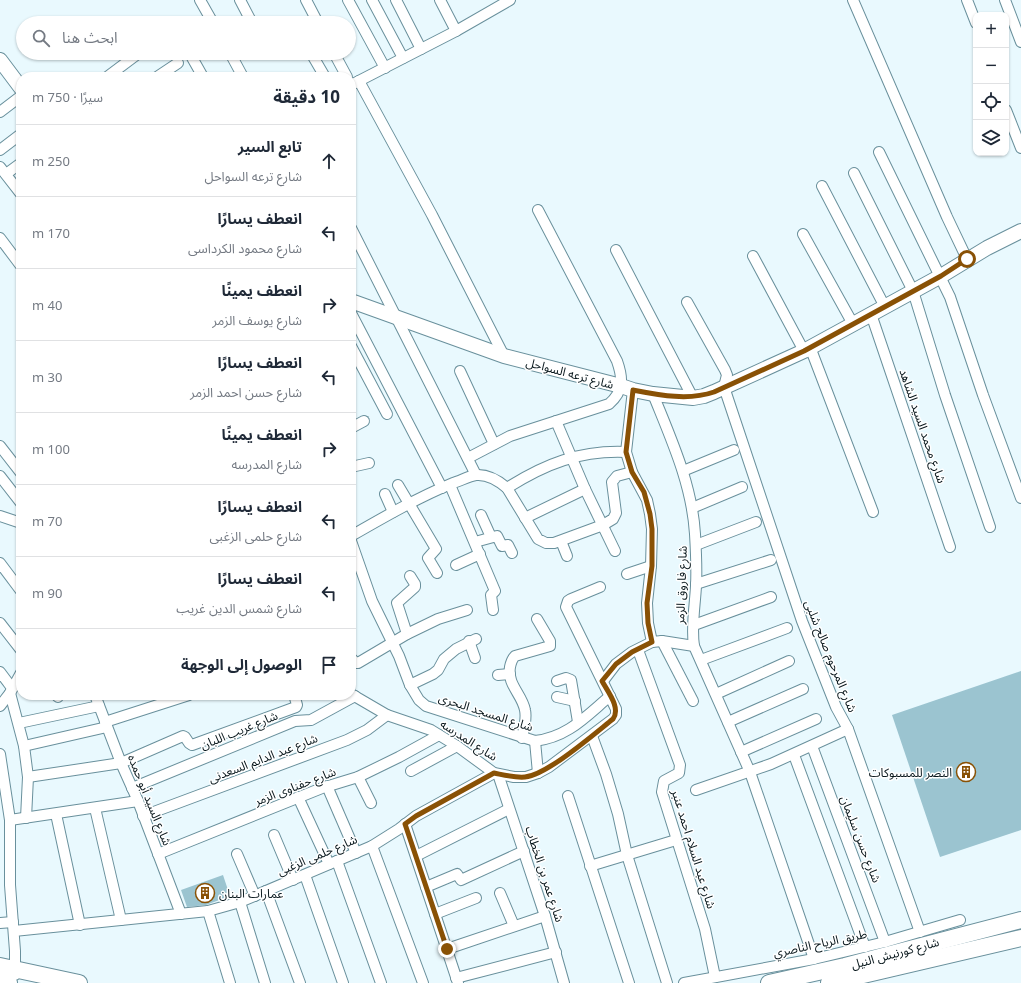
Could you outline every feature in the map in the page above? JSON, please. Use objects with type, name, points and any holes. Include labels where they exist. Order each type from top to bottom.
[{"type":"main road","points":[[0,60],[16,81]]},
{"type":"main road","name":"شارع ترعه السواحل","points":[[356,303],[504,356],[653,394],[693,398],[704,396],[807,349],[941,276],[967,259],[1021,231]]},
{"type":"main road","name":"شارع كورنيش النيل","points":[[769,983],[845,966],[1021,920]]},
{"type":"main road","name":"شارع كورنيش النيل","points":[[829,983],[1021,938]]},
{"type":"main road","points":[[0,981],[10,975],[79,983]]},
{"type":"street","points":[[200,0],[209,16]]},
{"type":"street","points":[[240,0],[248,16]]},
{"type":"street","points":[[306,0],[314,16]]},
{"type":"street","points":[[348,0],[385,68]]},
{"type":"street","points":[[372,0],[403,58]]},
{"type":"street","points":[[396,0],[420,49]]},
{"type":"street","points":[[440,0],[456,30]]},
{"type":"street","points":[[356,80],[385,68],[510,0]]},
{"type":"street","points":[[853,0],[947,217],[967,259]]},
{"type":"street","points":[[967,0],[973,15]]},
{"type":"street","points":[[1005,0],[1021,42]]},
{"type":"street","points":[[114,72],[130,60]]},
{"type":"street","points":[[193,60],[200,72]]},
{"type":"street","points":[[234,60],[240,72]]},
{"type":"street","points":[[315,60],[322,72]]},
{"type":"street","points":[[338,60],[346,72]]},
{"type":"street","points":[[164,72],[178,63]]},
{"type":"street","points":[[356,89],[432,215],[504,356]]},
{"type":"street","points":[[0,112],[16,100]]},
{"type":"street","points":[[1009,118],[1021,148]]},
{"type":"street","points":[[0,150],[16,138]]},
{"type":"street","points":[[879,152],[941,276],[955,311],[1021,498]]},
{"type":"street","points":[[16,165],[3,171],[16,188]]},
{"type":"street","points":[[854,173],[913,291],[945,395],[990,527]]},
{"type":"street","points":[[822,186],[885,307]]},
{"type":"street","points":[[538,210],[617,361],[627,388],[626,452],[632,472],[644,492],[650,514],[652,529],[652,566],[647,603],[648,623],[657,642],[693,701]]},
{"type":"street","points":[[803,234],[853,324]]},
{"type":"street","points":[[0,238],[16,259]]},
{"type":"street","points":[[356,238],[476,475]]},
{"type":"street","points":[[616,250],[693,398]]},
{"type":"street","points":[[753,256],[807,349],[873,512]]},
{"type":"street","name":"شارع المرحوم صالح شلبى","points":[[688,302],[727,375],[724,387],[802,621],[836,707],[848,729],[920,932]]},
{"type":"street","name":"شارع محمد السيد الشاهد","points":[[871,314],[950,547]]},
{"type":"street","points":[[356,322],[475,542],[495,591],[491,595],[493,610]]},
{"type":"street","points":[[356,355],[387,414]]},
{"type":"street","points":[[356,366],[360,363]]},
{"type":"street","points":[[460,371],[494,444]]},
{"type":"street","points":[[468,458],[510,436],[609,404],[627,388]]},
{"type":"street","name":"شارع فاروق الزمر","points":[[653,394],[683,471],[692,508],[696,545],[694,646],[750,772],[814,958]]},
{"type":"street","points":[[356,425],[364,421]]},
{"type":"street","points":[[556,421],[585,488],[616,551]]},
{"type":"street","points":[[0,446],[16,467]]},
{"type":"street","points":[[683,471],[734,450]]},
{"type":"street","points":[[507,488],[527,475],[572,457],[609,451],[626,452]]},
{"type":"street","points":[[356,466],[369,463]]},
{"type":"street","points":[[356,533],[410,503],[446,486],[476,475],[493,479],[507,488],[538,539],[546,543],[554,543],[603,525],[614,519],[616,513],[612,482],[617,476],[632,472]]},
{"type":"street","points":[[0,476],[16,497]]},
{"type":"street","points":[[398,486],[410,503],[436,549],[428,558],[437,573]]},
{"type":"street","points":[[692,508],[742,487]]},
{"type":"street","points":[[525,518],[585,488]]},
{"type":"street","points":[[385,494],[393,512]]},
{"type":"street","points":[[481,514],[491,538]]},
{"type":"street","points":[[0,516],[16,521]]},
{"type":"street","points":[[696,545],[756,522]]},
{"type":"street","points":[[475,542],[497,536],[502,546],[508,545],[512,553]]},
{"type":"street","points":[[562,541],[567,556]]},
{"type":"street","points":[[456,565],[480,554]]},
{"type":"street","name":"شارع المسجد البحرى","points":[[356,555],[372,601],[392,642],[410,685],[419,700],[426,706],[535,741],[560,735],[610,696]]},
{"type":"street","points":[[696,584],[771,560]]},
{"type":"street","points":[[0,563],[16,584]]},
{"type":"street","points":[[627,574],[652,566]]},
{"type":"street","points":[[407,634],[397,603],[405,590],[416,585],[410,576]]},
{"type":"street","points":[[600,587],[571,599],[566,607],[610,696]]},
{"type":"street","points":[[694,625],[771,597]]},
{"type":"street","points":[[356,662],[357,663],[392,642],[438,619],[467,610]]},
{"type":"street","points":[[522,738],[526,721],[526,711],[522,701],[512,686],[510,674],[512,658],[550,646],[537,619]]},
{"type":"street","points":[[0,623],[16,644]]},
{"type":"street","points":[[701,660],[787,628]]},
{"type":"street","points":[[410,685],[433,674],[438,670],[444,659],[462,645],[473,640],[475,658]]},
{"type":"street","points":[[602,681],[616,664],[632,652],[657,642],[694,646]]},
{"type":"street","name":"شارع عبد السلام احمد عنبر","points":[[638,650],[680,765],[680,773],[664,781],[662,792],[704,929],[715,977]]},
{"type":"street","points":[[716,694],[788,661]]},
{"type":"street","points":[[0,672],[11,691],[24,746],[28,777],[26,818]]},
{"type":"street","points":[[498,675],[510,674]]},
{"type":"street","points":[[557,681],[566,678],[571,680],[578,722]]},
{"type":"street","points":[[0,706],[16,682]]},
{"type":"street","points":[[728,722],[803,689]]},
{"type":"street","name":"شارع المدرسه","points":[[356,697],[387,715],[431,730],[496,773],[514,777],[526,777],[538,773],[592,736],[613,719],[616,715],[616,709],[610,696]]},
{"type":"street","points":[[557,697],[575,701]]},
{"type":"street","name":"شارع السيد أبو حمده","points":[[97,700],[121,763],[138,801],[180,914]]},
{"type":"street","points":[[24,746],[106,724],[175,700]]},
{"type":"street","points":[[28,777],[121,763],[183,736],[188,743],[192,745],[296,707],[296,700]]},
{"type":"street","name":"شارع غريب اللبان","points":[[132,788],[295,721],[311,720],[345,700]]},
{"type":"street","points":[[19,723],[99,706]]},
{"type":"street","name":"شارع عبد الدايم السعدنى","points":[[143,816],[347,740],[367,730],[387,715]]},
{"type":"street","points":[[741,752],[816,719]]},
{"type":"street","points":[[696,790],[750,772],[794,755],[848,729]]},
{"type":"street","name":"شارع حفناوى الزمر","points":[[158,854],[298,797],[358,776],[399,757],[439,735]]},
{"type":"street","points":[[592,736],[606,774],[618,814],[627,855],[667,983]]},
{"type":"street","points":[[535,741],[538,773]]},
{"type":"street","points":[[411,771],[457,746]]},
{"type":"street","name":"شارع حسن سليمان","points":[[812,746],[886,942]]},
{"type":"street","points":[[0,754],[10,820],[10,885],[14,927],[10,975]]},
{"type":"street","points":[[794,755],[865,947]]},
{"type":"street","name":"شارع عمر بن الخطاب","points":[[496,773],[524,851],[556,952],[564,983]]},
{"type":"street","name":"شارع حلمى الزغبى","points":[[0,923],[14,927],[80,925],[208,911],[240,902],[372,846],[416,816],[496,773]]},
{"type":"street","points":[[358,776],[371,803]]},
{"type":"street","points":[[327,786],[356,853]]},
{"type":"street","points":[[568,796],[629,983]]},
{"type":"street","points":[[298,797],[333,863],[381,983]]},
{"type":"street","points":[[10,820],[138,801]]},
{"type":"street","points":[[95,808],[121,920]]},
{"type":"street","points":[[416,856],[509,809]]},
{"type":"street","points":[[56,814],[80,925]]},
{"type":"street","points":[[405,824],[457,981],[556,952]]},
{"type":"street","points":[[274,835],[293,880]]},
{"type":"street","points":[[590,866],[676,840]]},
{"type":"street","points":[[372,846],[423,983]]},
{"type":"street","points":[[426,887],[457,874],[461,880],[524,851]]},
{"type":"street","points":[[237,854],[255,896]]},
{"type":"street","points":[[305,875],[343,983]]},
{"type":"street","points":[[266,891],[300,983]]},
{"type":"street","points":[[500,893],[514,926]]},
{"type":"street","points":[[435,914],[476,898]]},
{"type":"street","points":[[240,902],[266,983]]},
{"type":"street","points":[[208,911],[230,983]]},
{"type":"street","points":[[447,949],[545,916]]},
{"type":"street","name":"طريق الرياح الناصري","points":[[684,983],[865,947],[960,920]]},
{"type":"building","name":"النصر للمسبوكات","points":[[1021,671],[1021,830],[940,857],[892,715]]},
{"type":"building","name":"عمارات البنان","points":[[223,875],[230,896],[206,905],[187,907],[181,890]]},
{"type":"place","name":"النصر للمسبوكات","points":[[966,772]]},
{"type":"place","name":"عمارات البنان","points":[[205,893]]},
{"type":"route","points":[[447,949],[405,824],[416,816],[494,773],[514,777],[526,777],[538,773],[592,736],[616,715],[616,709],[602,681],[616,664],[632,652],[652,642],[648,623],[647,603],[652,566],[652,529],[650,514],[644,492],[632,472],[626,452],[633,390],[653,394],[693,398],[704,396],[804,351],[941,276],[967,259]]}]
